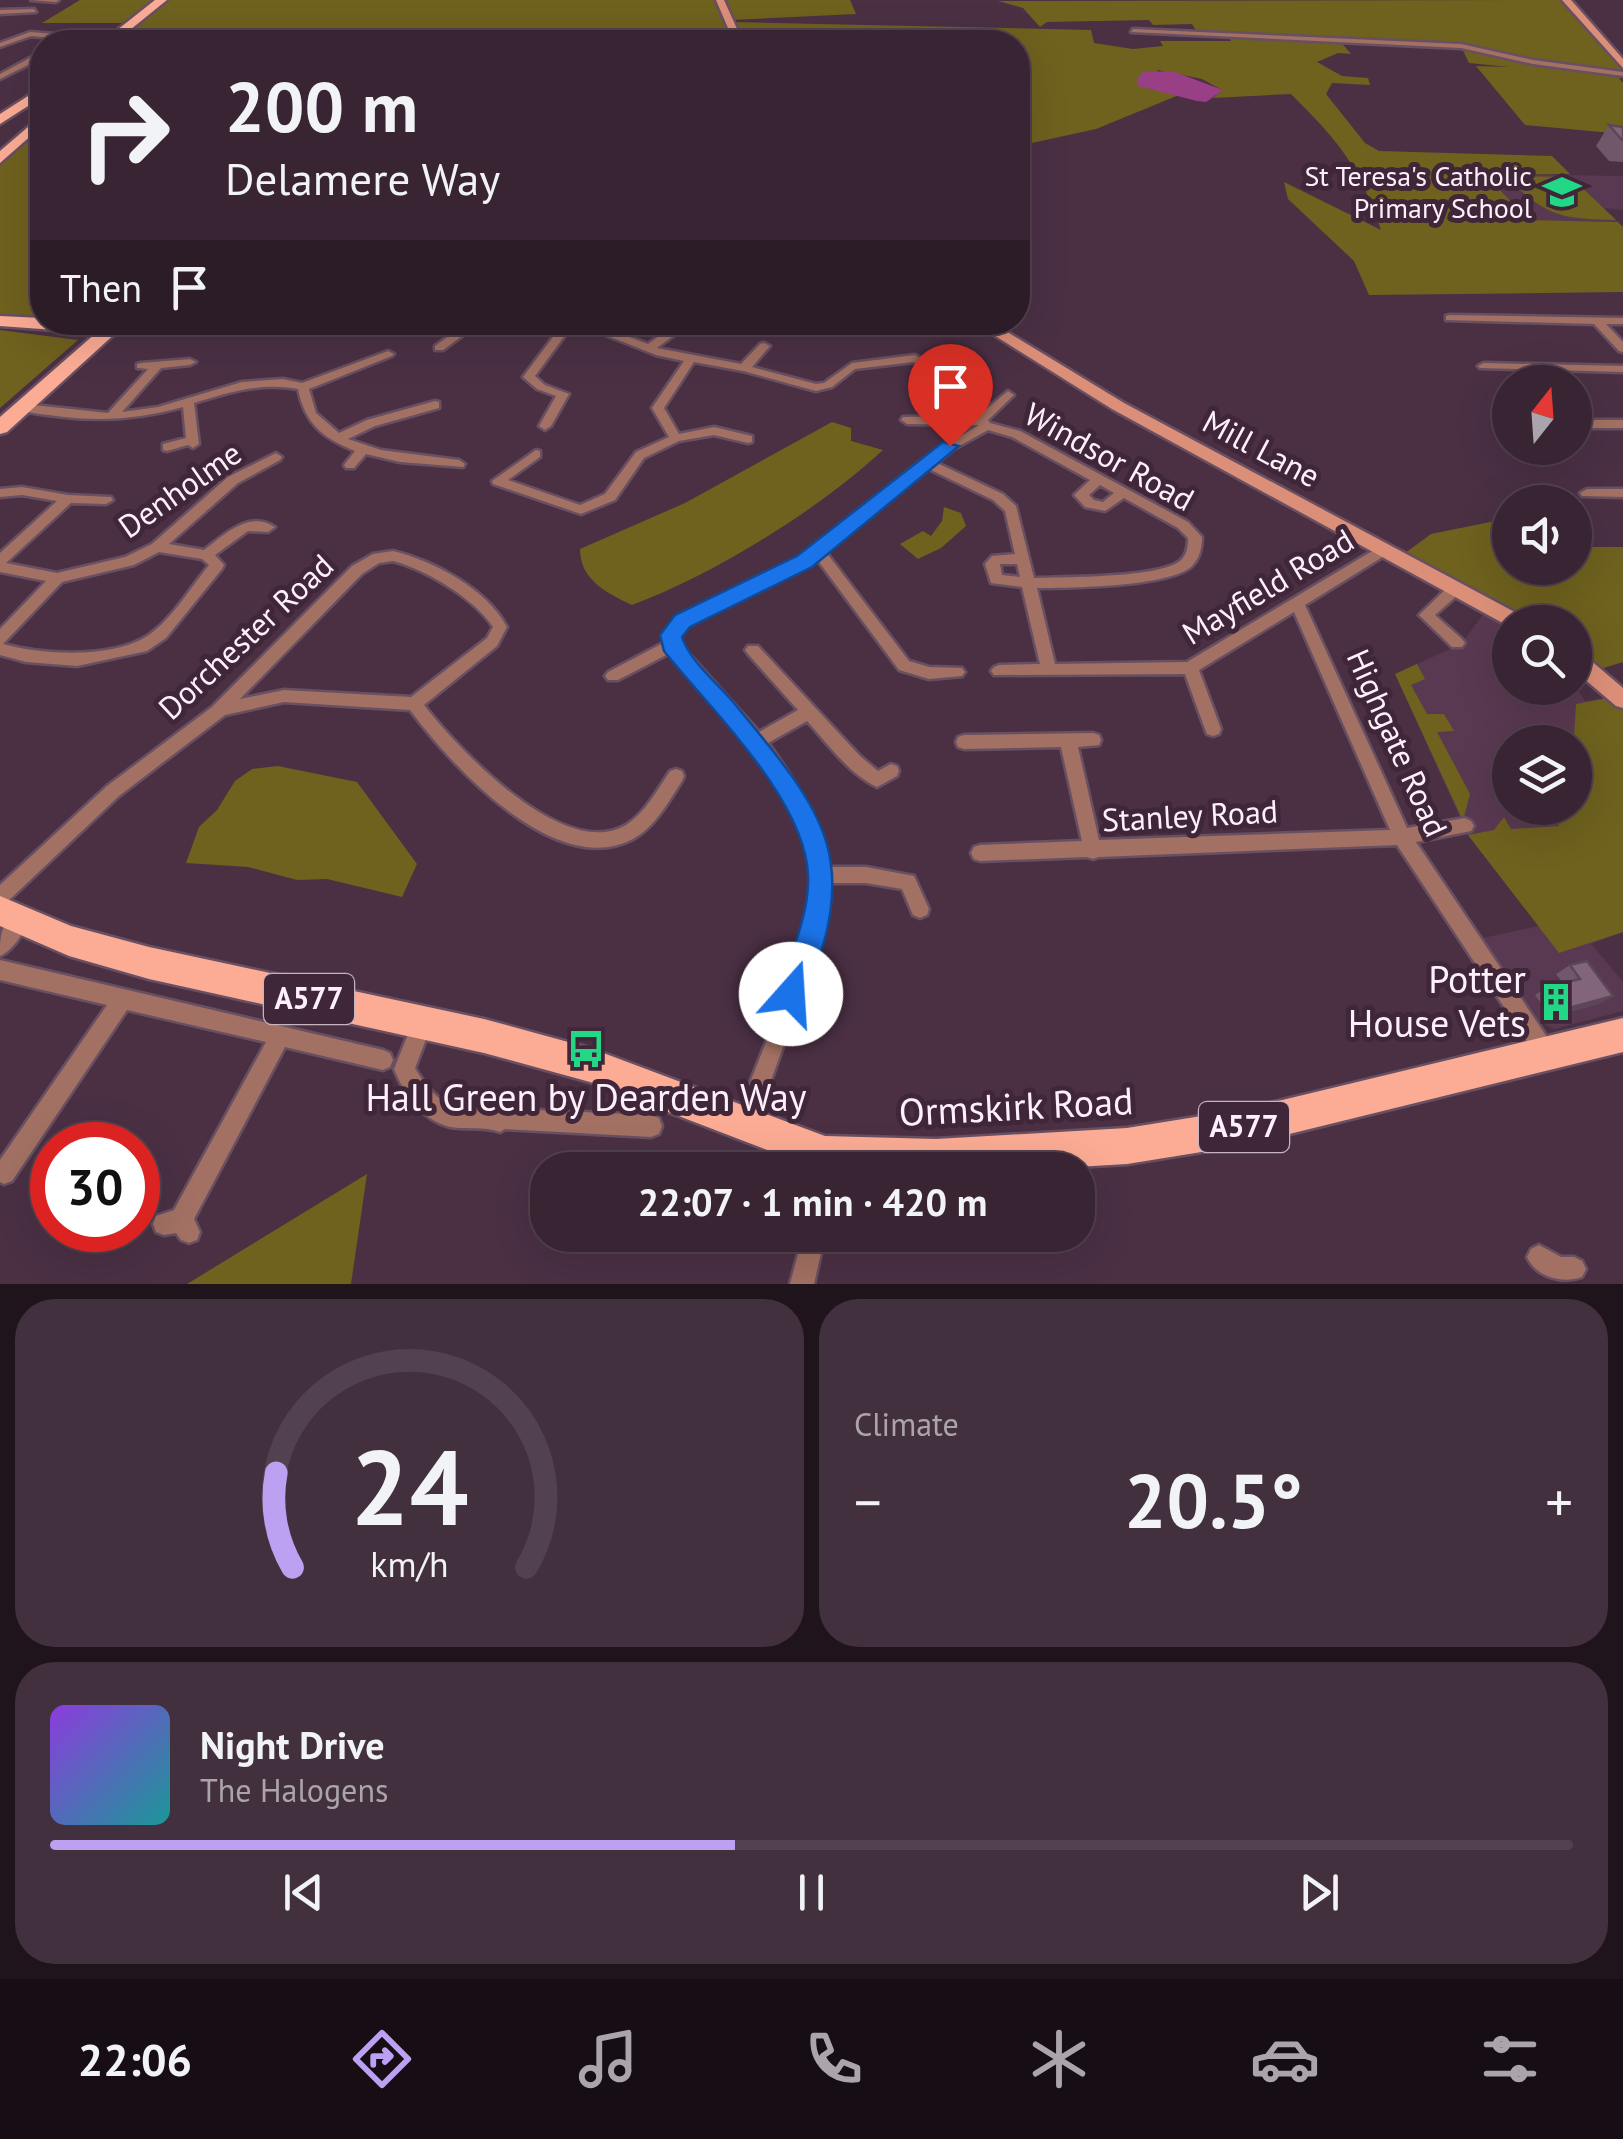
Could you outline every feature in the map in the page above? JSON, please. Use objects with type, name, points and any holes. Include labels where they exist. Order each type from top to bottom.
[{"type":"main road","points":[[123,30],[158,3]]},
{"type":"main road","points":[[133,30],[158,3]]},
{"type":"main road","points":[[0,120],[30,100]]},
{"type":"main road","points":[[0,159],[30,130]]},
{"type":"main road","points":[[0,321],[30,322]]},
{"type":"main road","points":[[0,428],[105,335]]},
{"type":"main road","name":"Ormskirk Road","points":[[5,919],[149,963],[590,1065],[745,1123],[804,1152]]},
{"type":"main road","name":"Ormskirk Road","points":[[1023,1152],[1127,1146],[1245,1127],[1623,1035]]},
{"type":"street","points":[[34,0],[56,0]]},
{"type":"street","points":[[0,12],[31,11],[42,0]]},
{"type":"street","points":[[720,0],[734,30]]},
{"type":"street","points":[[1566,0],[1623,65]]},
{"type":"street","points":[[0,45],[27,28],[36,30]]},
{"type":"street","points":[[1133,31],[1461,46],[1533,62],[1623,74]]},
{"type":"street","points":[[0,77],[30,61]]},
{"type":"street","points":[[1450,318],[1623,321]]},
{"type":"street","points":[[1597,320],[1623,349]]},
{"type":"street","points":[[447,347],[461,335]]},
{"type":"street","points":[[544,423],[569,393],[541,387],[529,377],[560,335]]},
{"type":"street","points":[[615,335],[690,360],[744,368],[822,388],[852,366],[926,360]]},
{"type":"street","points":[[648,349],[668,335]]},
{"type":"street","name":"Mill Lane","points":[[1001,335],[1118,406],[1492,608]]},
{"type":"street","points":[[744,368],[765,346]]},
{"type":"street","points":[[24,408],[112,416],[188,403],[254,382],[303,388],[385,358]]},
{"type":"street","points":[[676,438],[658,408],[690,360]]},
{"type":"street","points":[[141,366],[190,362]]},
{"type":"street","points":[[1484,366],[1623,368]]},
{"type":"street","points":[[112,416],[156,367]]},
{"type":"street","points":[[303,388],[311,416],[340,438],[364,449],[459,463]]},
{"type":"street","points":[[745,1123],[812,936],[822,876],[794,794],[672,645],[674,628],[815,554],[926,463],[984,423],[1008,395]]},
{"type":"street","points":[[167,447],[192,442],[188,403]]},
{"type":"street","points":[[340,438],[371,423],[438,405]]},
{"type":"street","points":[[906,420],[984,423]]},
{"type":"street","name":"Windsor Road","points":[[984,423],[1016,434],[1184,525],[1195,537],[1196,549],[1184,566],[1159,574],[1029,582]]},
{"type":"street","points":[[1592,424],[1623,424]]},
{"type":"street","points":[[537,455],[494,481],[570,508],[592,509],[610,496],[640,455],[676,438],[714,431],[752,441]]},
{"type":"street","points":[[350,465],[364,449]]},
{"type":"street","name":"Denholme","points":[[0,564],[58,578],[104,570],[157,547],[232,480],[274,462]]},
{"type":"street","points":[[926,463],[1006,502],[1024,560],[1049,670]]},
{"type":"street","points":[[1098,480],[1081,495],[1090,504],[1105,507],[1122,492]]},
{"type":"street","name":"Denholme","points":[[0,493],[22,491],[68,499]]},
{"type":"street","points":[[1592,493],[1623,493]]},
{"type":"street","points":[[68,499],[106,500]]},
{"type":"street","name":"Denholme","points":[[0,564],[68,499]]},
{"type":"street","points":[[206,555],[244,523],[268,527]]},
{"type":"street","points":[[0,649],[26,656],[77,660],[142,647],[161,634],[217,565],[206,555],[157,547]]},
{"type":"street","name":"Mayfield Road","points":[[999,671],[1190,668],[1384,550]]},
{"type":"street","points":[[815,554],[824,559],[904,666],[930,673],[957,672]]},
{"type":"street","name":"Dorchester Road","points":[[5,919],[113,791],[218,712],[357,570],[384,556],[397,556],[490,608],[500,627],[492,642],[414,704]]},
{"type":"street","points":[[1024,560],[997,559],[992,564],[996,579],[1029,582]]},
{"type":"street","points":[[0,638],[58,578]]},
{"type":"street","points":[[1456,589],[1421,611],[1457,642]]},
{"type":"street","name":"Highgate Road","points":[[1298,605],[1402,837],[1546,1053]]},
{"type":"street","points":[[613,676],[672,645]]},
{"type":"street","points":[[751,648],[809,712],[882,780]]},
{"type":"street","points":[[266,666],[284,696]]},
{"type":"street","points":[[1190,668],[1213,729]]},
{"type":"street","points":[[1592,674],[1623,700]]},
{"type":"street","points":[[218,712],[284,696],[414,704],[499,793],[555,829],[584,838],[622,836],[640,825],[676,776]]},
{"type":"street","points":[[755,742],[809,712]]},
{"type":"street","points":[[964,742],[1093,740]]},
{"type":"street","points":[[1068,741],[1093,851]]},
{"type":"street","name":"Stanley Road","points":[[980,853],[1402,837],[1465,826]]},
{"type":"street","points":[[822,876],[914,877],[920,909]]},
{"type":"street","points":[[0,970],[382,1060]]},
{"type":"street","points":[[4,1176],[121,1001]]},
{"type":"street","points":[[422,1024],[404,1070],[421,1098],[450,1116],[502,1110],[652,1126]]},
{"type":"street","points":[[178,1226],[279,1038]]},
{"type":"street","points":[[802,1284],[810,1252]]},
{"type":"shaded area","points":[[80,0],[154,0],[122,23],[42,23]]},
{"type":"shaded area","points":[[162,0],[721,0],[732,30],[133,30]]},
{"type":"shaded area","points":[[727,0],[850,0],[856,14],[731,20]]},
{"type":"shaded area","points":[[1566,0],[1623,65],[1623,77],[1618,77],[1623,83],[1623,134],[1525,125],[1476,66],[1509,67],[1469,63],[1461,46],[1339,40],[1351,54],[1338,53],[1317,62],[1342,76],[1368,78],[1370,85],[1332,83],[1326,94],[1365,143],[1379,151],[1552,156],[1570,174],[1486,175],[1528,220],[1618,222],[1623,227],[1623,292],[1369,295],[1354,261],[1288,199],[1284,182],[1381,230],[1356,171],[1322,126],[1291,94],[1213,98],[1222,90],[1202,79],[1158,70],[1150,89],[1179,95],[1096,129],[1030,143],[1030,30],[739,30],[733,22],[1091,30],[1094,43],[1133,49],[1163,46],[1160,41],[1231,41],[1227,33],[1197,32],[1192,24],[1153,25],[1149,20],[1047,22],[1040,27],[1023,8],[998,1]]},
{"type":"shaded area","points":[[1172,71],[1223,90],[1206,102],[1138,86],[1137,79],[1143,72]]},
{"type":"shaded area","points":[[30,130],[30,324],[0,321],[0,159]]},
{"type":"shaded area","name":"St Teresa's Catholic Primary School","points":[[1485,174],[1623,176],[1623,210],[1604,208],[1618,222],[1528,220]]},
{"type":"shaded area","points":[[1506,176],[1571,177],[1616,220],[1555,213],[1532,200]]},
{"type":"shaded area","points":[[0,330],[78,340],[0,408]]},
{"type":"shaded area","points":[[832,422],[851,428],[851,441],[883,450],[828,495],[731,558],[632,605],[605,590],[585,569],[580,549],[685,503]]},
{"type":"shaded area","points":[[944,507],[961,513],[966,526],[941,548],[918,559],[900,544],[923,531],[931,536],[942,521]]},
{"type":"shaded area","points":[[1492,522],[1492,585],[1592,585],[1592,547],[1623,547],[1623,662],[1597,670],[1592,666],[1592,605],[1496,605],[1401,556],[1431,534]]},
{"type":"shaded area","points":[[1485,612],[1492,616],[1492,705],[1592,705],[1592,700],[1613,697],[1623,932],[1591,944],[1623,982],[1623,1011],[1554,1029],[1540,1022],[1483,938],[1539,926],[1468,835],[1395,674],[1461,644]]},
{"type":"shaded area","points":[[1417,664],[1425,679],[1411,685],[1427,714],[1444,714],[1454,731],[1437,732],[1470,794],[1463,821],[1395,674]]},
{"type":"shaded area","points":[[1613,697],[1623,706],[1623,932],[1559,953],[1468,835],[1494,830],[1498,825],[1509,825],[1511,829],[1592,825],[1592,725],[1575,725],[1576,705],[1592,705],[1592,701]]},
{"type":"shaded area","points":[[278,766],[357,782],[417,864],[402,897],[327,879],[297,880],[248,867],[186,863],[199,827],[217,810],[235,781],[252,769]]},
{"type":"shaded area","points":[[367,1174],[351,1284],[187,1284]]},
{"type":"building","points":[[1609,125],[1623,127],[1623,140],[1622,140]]},
{"type":"building","points":[[1587,961],[1613,996],[1565,1009],[1549,986],[1580,979],[1570,965]]},
{"type":"place","name":"St Teresa's Catholic Primary School","points":[[1562,192]]},
{"type":"place","name":"Potter House Vets","points":[[1556,1002]]},
{"type":"place","name":"Hall Green by Dearden Way","points":[[586,1049]]},
{"type":"route","points":[[791,994],[812,936],[822,876],[811,836],[794,794],[672,645],[671,635],[682,621],[815,554],[870,506],[950,446]]}]
